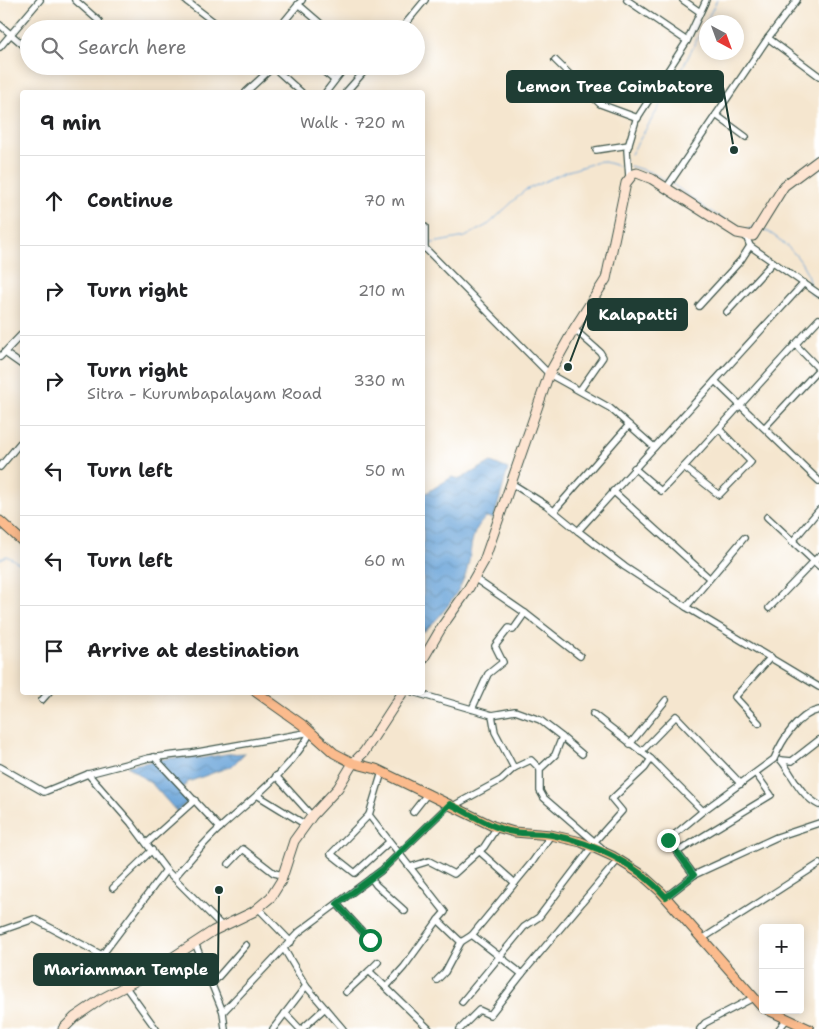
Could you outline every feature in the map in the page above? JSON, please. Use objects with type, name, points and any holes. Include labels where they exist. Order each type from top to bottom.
[{"type":"main road","points":[[425,656],[484,561],[549,374],[609,273],[628,174],[638,173],[669,184],[737,233],[753,236],[784,186],[799,172],[819,160]]},
{"type":"main road","points":[[0,521],[20,539]]},
{"type":"main road","points":[[260,695],[311,732],[334,753],[353,763],[382,772],[497,827],[514,832],[551,835],[594,844],[641,874],[666,897],[759,1004]]},
{"type":"main road","points":[[63,1029],[75,1017],[222,926],[258,908],[271,897],[283,875],[294,840],[312,816],[338,788],[353,763],[364,752],[401,695]]},
{"type":"main road","points":[[776,1014],[808,1029]]},
{"type":"street","points":[[22,20],[40,0]]},
{"type":"street","points":[[76,0],[98,20]]},
{"type":"street","points":[[185,0],[211,20]]},
{"type":"street","points":[[408,20],[425,0]]},
{"type":"street","points":[[627,0],[687,41]]},
{"type":"street","points":[[683,0],[700,12]]},
{"type":"street","points":[[628,174],[628,148],[638,118],[687,41],[706,0]]},
{"type":"street","points":[[669,184],[768,38],[797,0]]},
{"type":"street","points":[[285,20],[300,2],[319,20]]},
{"type":"street","points":[[0,47],[20,23]]},
{"type":"street","points":[[0,25],[20,42]]},
{"type":"street","points":[[768,38],[819,76]]},
{"type":"street","points":[[555,60],[600,104],[638,118]]},
{"type":"street","points":[[248,90],[264,75]]},
{"type":"street","points":[[282,75],[299,90]]},
{"type":"street","points":[[328,75],[334,80]]},
{"type":"street","points":[[327,90],[338,75]]},
{"type":"street","points":[[348,90],[360,75]]},
{"type":"street","points":[[716,115],[746,137]]},
{"type":"street","points":[[596,150],[628,148]]},
{"type":"street","points":[[425,227],[425,234]]},
{"type":"street","points":[[746,236],[750,246],[819,294]]},
{"type":"street","points":[[699,306],[732,271],[750,246]]},
{"type":"street","points":[[425,249],[549,374],[610,408],[654,447]]},
{"type":"street","points":[[727,312],[772,262]]},
{"type":"street","points":[[578,531],[715,380],[808,286]]},
{"type":"street","points":[[634,468],[661,491],[720,430],[740,404],[819,319]]},
{"type":"street","points":[[574,329],[600,352],[603,357],[580,390]]},
{"type":"street","points":[[20,336],[2,355],[20,364]]},
{"type":"street","points":[[765,427],[819,369],[795,344]]},
{"type":"street","points":[[715,380],[819,481]]},
{"type":"street","points":[[554,511],[629,425]]},
{"type":"street","points":[[684,467],[719,496],[751,462],[720,430]]},
{"type":"street","points":[[0,467],[20,443]]},
{"type":"street","points":[[511,483],[554,511],[625,567],[686,607],[819,687]]},
{"type":"street","points":[[613,492],[710,578]]},
{"type":"street","points":[[792,542],[819,510]]},
{"type":"street","points":[[767,517],[819,566]]},
{"type":"street","points":[[686,607],[744,538]]},
{"type":"street","points":[[768,608],[819,556]]},
{"type":"street","points":[[474,578],[525,613],[580,656]]},
{"type":"street","points":[[472,709],[488,674],[503,662],[495,646],[508,628],[513,630],[525,613]]},
{"type":"street","points":[[759,723],[735,697],[771,657]]},
{"type":"street","points":[[42,700],[46,695]]},
{"type":"street","points":[[423,695],[492,715],[515,711],[540,720],[582,754]]},
{"type":"street","points":[[630,744],[666,700]]},
{"type":"street","points":[[694,875],[668,840],[703,811],[774,759],[778,748],[800,721],[810,712],[819,710]]},
{"type":"street","points":[[593,714],[651,759],[703,811]]},
{"type":"street","points":[[492,715],[495,732],[514,768]]},
{"type":"street","points":[[641,752],[676,716],[741,784]]},
{"type":"street","points":[[0,767],[44,792],[88,774],[154,757],[192,753],[311,732]]},
{"type":"street","points":[[174,878],[220,828],[257,795],[301,751],[311,732]]},
{"type":"street","points":[[540,769],[555,755],[562,738]]},
{"type":"street","points":[[774,759],[792,761],[819,740]]},
{"type":"street","points":[[154,757],[220,828]]},
{"type":"street","points":[[462,1002],[524,927],[539,917],[594,844],[622,811],[612,800],[645,768],[651,759]]},
{"type":"street","points":[[223,1012],[299,932],[371,878],[452,805],[501,780],[514,768],[531,760],[540,769],[540,791],[544,798],[594,844]]},
{"type":"street","points":[[781,760],[800,785],[800,792],[819,804]]},
{"type":"street","points":[[382,772],[369,815],[331,854],[355,873],[389,842]]},
{"type":"street","points":[[88,774],[152,850],[166,870],[222,926]]},
{"type":"street","points":[[677,852],[771,795],[756,774]]},
{"type":"street","points":[[276,776],[312,816]]},
{"type":"street","points":[[413,812],[428,793]]},
{"type":"street","points":[[257,795],[306,825]]},
{"type":"street","points":[[146,844],[195,800]]},
{"type":"street","points":[[369,815],[398,855],[410,867],[444,912],[404,968],[386,987]]},
{"type":"street","points":[[666,897],[694,875],[777,837],[819,823]]},
{"type":"street","points":[[410,867],[429,861],[454,874],[479,851],[497,827]]},
{"type":"street","points":[[437,980],[446,972],[461,942],[472,935],[551,835]]},
{"type":"street","points":[[230,864],[243,849],[274,873],[283,875]]},
{"type":"street","points":[[113,888],[152,850]]},
{"type":"street","points":[[479,851],[514,883]]},
{"type":"street","points":[[460,1029],[479,1010],[490,1015],[618,860]]},
{"type":"street","points":[[702,939],[819,864]]},
{"type":"street","points":[[102,955],[166,870]]},
{"type":"street","points":[[371,878],[376,885],[405,911]]},
{"type":"street","points":[[337,904],[370,940]]},
{"type":"street","points":[[258,908],[291,942]]},
{"type":"street","points":[[0,931],[34,919],[102,955],[136,980]]},
{"type":"street","points":[[438,920],[461,942]]},
{"type":"street","points":[[472,935],[522,974]]},
{"type":"street","points":[[195,943],[223,1012],[225,1029]]},
{"type":"street","points":[[212,984],[246,945]]},
{"type":"street","points":[[284,949],[306,986],[343,1029]]},
{"type":"street","points":[[346,992],[378,962]]},
{"type":"street","points":[[368,971],[429,1029]]},
{"type":"street","points":[[125,986],[156,1029]]},
{"type":"street","points":[[273,1029],[306,986]]},
{"type":"street","points":[[700,1029],[705,1023],[753,998]]},
{"type":"street","points":[[285,1014],[301,1029],[325,1008]]},
{"type":"street","points":[[779,1029],[787,1019]]},
{"type":"water","points":[[491,462],[508,469],[494,518],[486,517],[476,530],[467,570],[460,587],[443,612],[425,630],[425,494],[452,477],[460,479]]},
{"type":"water","points":[[245,753],[232,766],[188,782],[181,790],[190,800],[177,812],[153,785],[127,766],[170,758],[203,758]]},
{"type":"waterway","points":[[631,154],[682,69],[717,0]]},
{"type":"waterway","points":[[427,244],[465,237],[489,224],[524,191],[565,172],[601,161],[619,166],[626,159]]},
{"type":"waterway","points":[[630,166],[650,172],[668,182]]},
{"type":"waterway","points":[[671,183],[707,209]]},
{"type":"waterway","points":[[710,211],[744,231],[755,226]]},
{"type":"waterway","points":[[763,229],[793,252],[808,276],[809,285]]},
{"type":"waterway","points":[[810,289],[810,293],[819,298]]},
{"type":"waterway","points":[[0,559],[7,556],[20,564]]},
{"type":"place","name":"Lemon Tree Coimbatore","points":[[734,150]]},
{"type":"place","name":"Kalapatti","points":[[568,367]]},
{"type":"place","name":"Mariamman Temple","points":[[219,890]]},
{"type":"route","points":[[370,940],[337,904],[382,870],[450,804],[493,826],[514,832],[551,835],[581,842],[612,856],[641,874],[666,897],[694,875],[668,840]]}]
